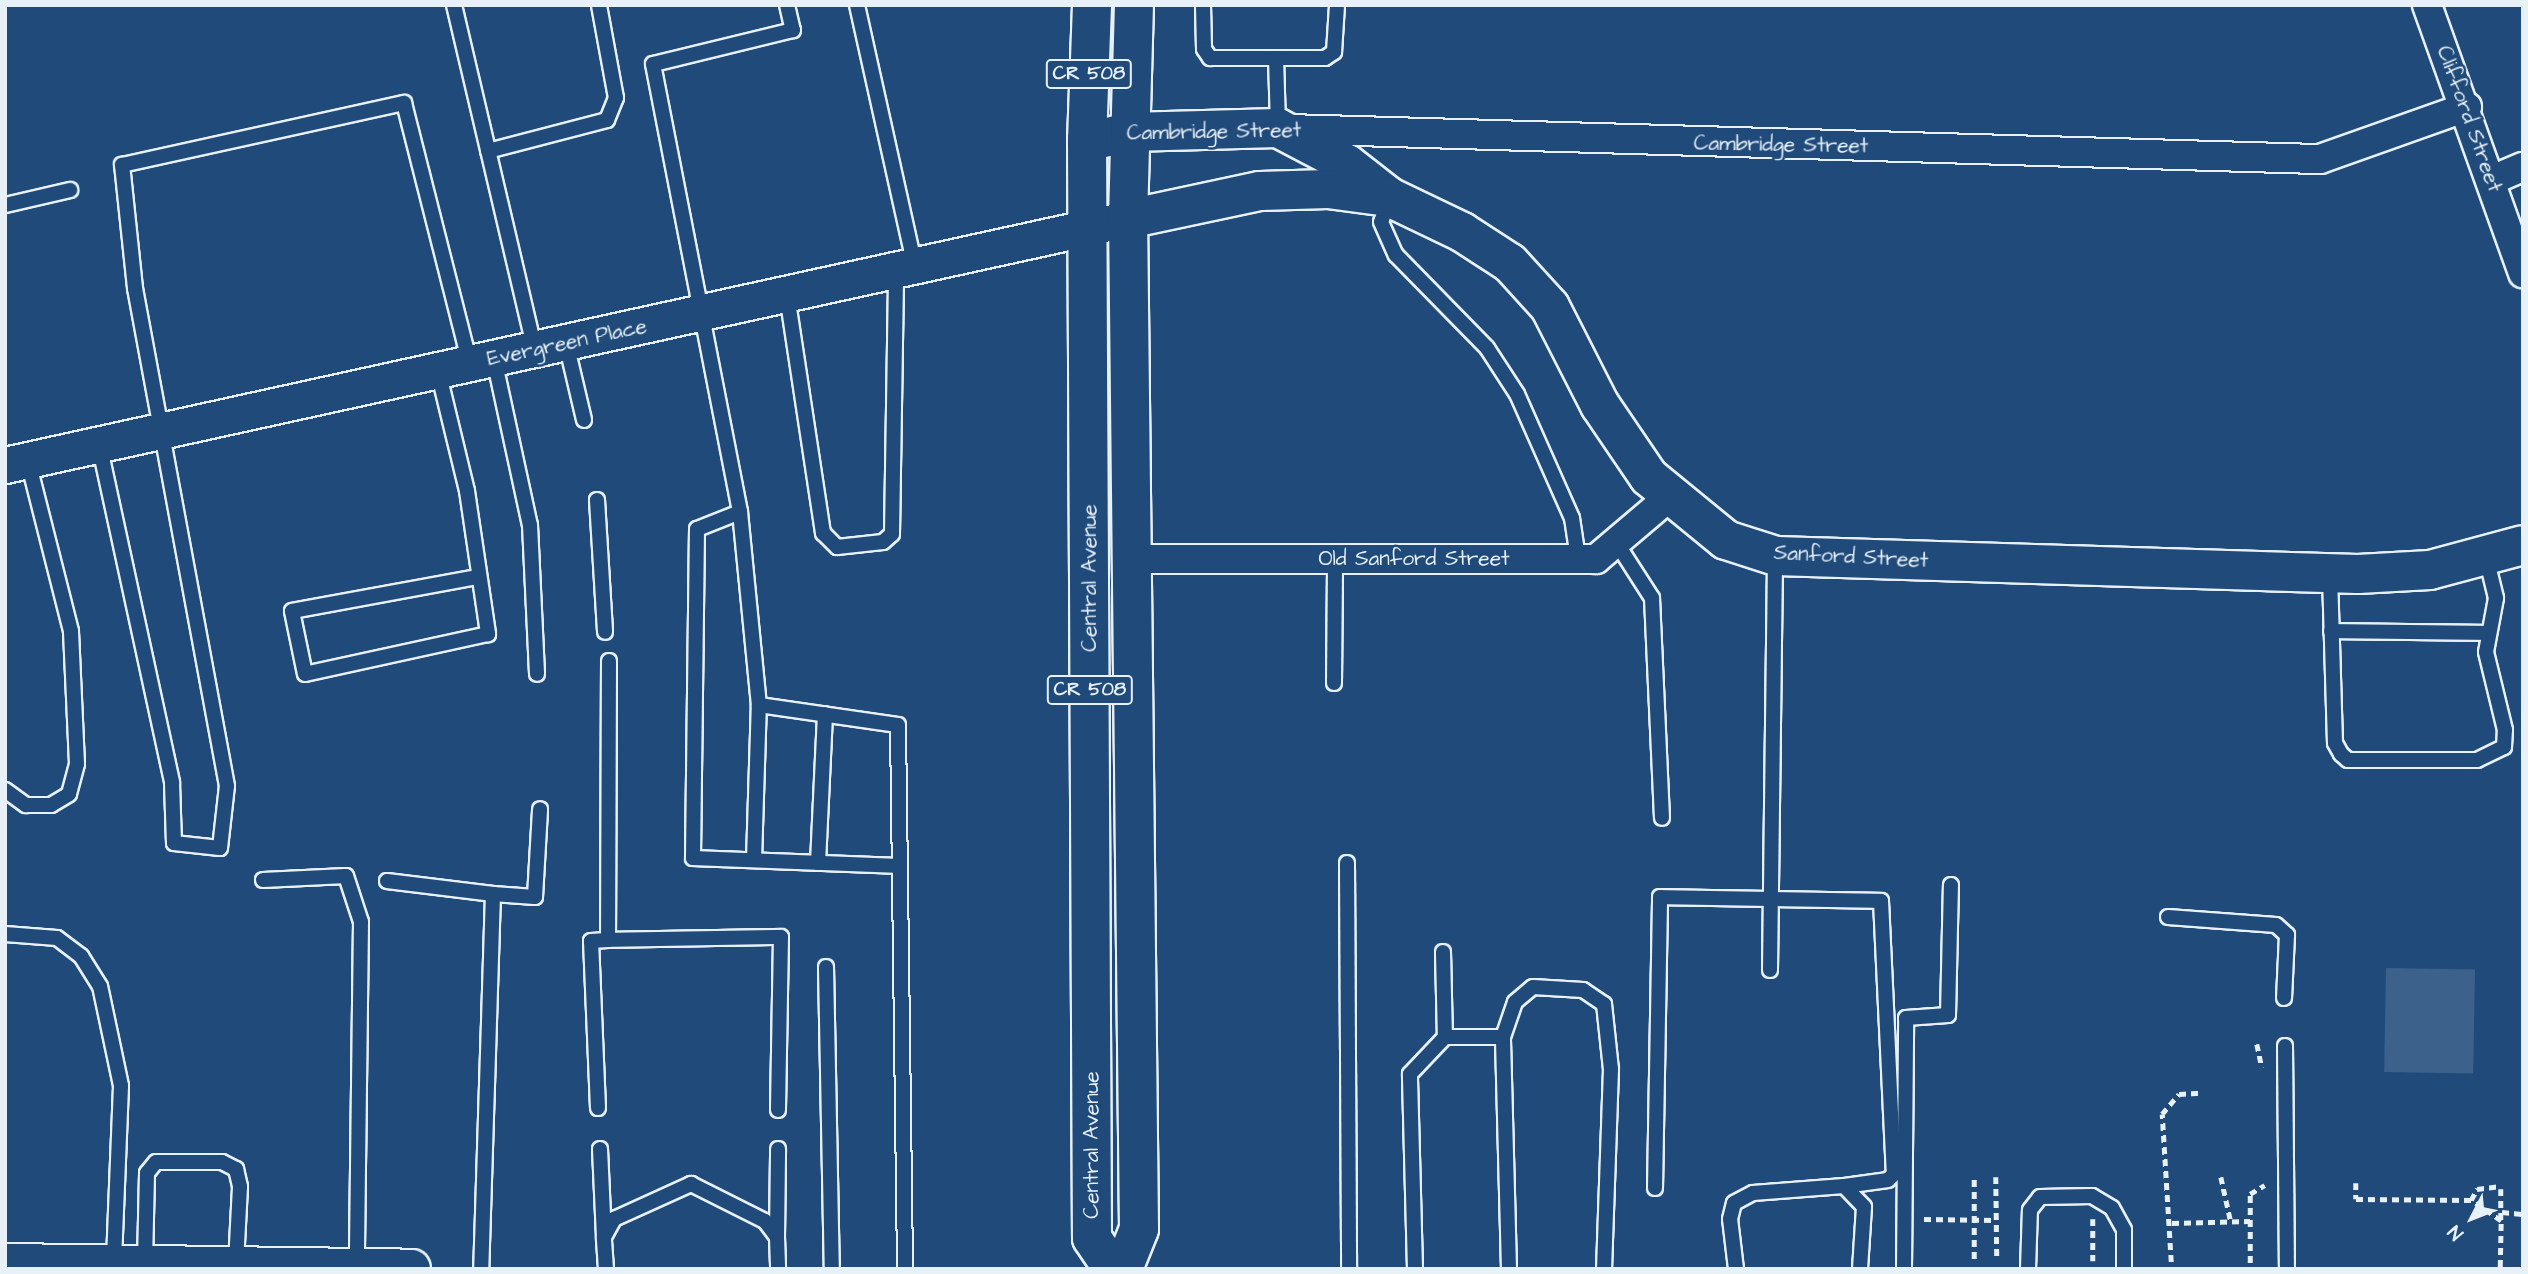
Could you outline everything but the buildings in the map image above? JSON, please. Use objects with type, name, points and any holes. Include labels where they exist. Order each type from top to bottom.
[{"type":"main road","name":"Central Avenue","points":[[1092,5],[1087,142],[1090,227],[1093,1238],[1113,1269]]},
{"type":"main road","name":"CR 508","points":[[1123,1269],[1139,1229],[1135,559],[1128,219],[1134,5]]},
{"type":"main road","name":"Cambridge Street","points":[[1087,142],[1129,132],[1279,128]]},
{"type":"main road","points":[[1279,128],[1347,164],[1389,197]]},
{"type":"main road","name":"Sanford Street","points":[[1128,219],[1261,191],[1328,189],[1389,197],[1510,263],[1550,307],[1600,405],[1669,497],[1726,540],[1776,556],[2330,573],[2430,570],[2523,545]]},
{"type":"main road","points":[[5,1263],[125,1256],[236,1268],[411,1269]]},
{"type":"street","name":"Clifford Street","points":[[2427,5],[2467,107],[2523,273]]},
{"type":"street","name":"Cambridge Street","points":[[1279,128],[2320,159],[2467,107]]},
{"type":"street","points":[[2492,180],[2523,167]]},
{"type":"street","name":"Evergreen Place","points":[[16,463],[1128,219]]},
{"type":"street","name":"Old Sanford Street","points":[[1135,559],[1596,559],[1669,497]]},
{"type":"lane","points":[[454,5],[488,151],[551,347],[584,419]]},
{"type":"lane","points":[[488,151],[607,120],[613,113],[616,98],[599,5]]},
{"type":"lane","points":[[754,860],[759,705],[740,512],[698,315],[653,64],[793,30],[787,5]]},
{"type":"lane","points":[[788,295],[823,533],[836,547],[883,542],[891,534],[905,269],[857,5]]},
{"type":"lane","points":[[1203,5],[1204,49],[1210,58],[1276,58],[1334,52],[1337,5]]},
{"type":"lane","points":[[1276,58],[1279,128]]},
{"type":"lane","points":[[99,444],[172,783],[174,843],[220,848],[227,786],[135,288],[122,165],[404,103],[467,365],[530,525],[537,674]]},
{"type":"lane","points":[[5,205],[70,190]]},
{"type":"lane","points":[[1389,197],[1381,222],[1396,255],[1487,348],[1517,394],[1572,518],[1578,558]]},
{"type":"lane","points":[[467,365],[467,491],[488,634],[305,674],[292,611],[478,577]]},
{"type":"lane","points":[[5,790],[26,805],[51,805],[68,794],[78,764],[71,631],[16,463]]},
{"type":"lane","points":[[597,500],[605,632]]},
{"type":"lane","points":[[740,512],[697,529],[693,858],[900,866]]},
{"type":"lane","points":[[1616,542],[1652,598],[1662,818]]},
{"type":"lane","points":[[1770,970],[1776,556]]},
{"type":"lane","points":[[2330,573],[2335,743],[2348,760],[2495,757],[2504,747],[2505,730],[2487,633],[2496,598],[2486,556]]},
{"type":"lane","points":[[1334,683],[1335,560]]},
{"type":"lane","points":[[2331,631],[2487,633]]},
{"type":"lane","points":[[608,940],[609,661]]},
{"type":"lane","points":[[759,705],[898,725],[905,1269]]},
{"type":"lane","points":[[818,863],[825,714]]},
{"type":"lane","points":[[387,881],[535,897],[540,809]]},
{"type":"lane","points":[[1347,863],[1349,1269]]},
{"type":"lane","points":[[263,880],[346,876],[361,922],[338,1268]]},
{"type":"lane","points":[[1904,1269],[1906,1018],[1948,1015],[1951,885]]},
{"type":"lane","points":[[481,1269],[493,894]]},
{"type":"lane","points":[[1656,1188],[1660,898],[1881,901],[1894,1174],[1888,1180],[1844,1186],[1753,1193],[1734,1203],[1730,1219],[1736,1269]]},
{"type":"lane","points":[[2168,918],[2276,925],[2287,935],[2284,998]]},
{"type":"lane","points":[[5,934],[57,938],[81,956],[100,986],[121,1086],[125,1256]]},
{"type":"lane","points":[[598,1108],[591,941],[781,937],[779,1110]]},
{"type":"lane","points":[[1415,1269],[1410,1074],[1445,1037],[1443,951]]},
{"type":"lane","points":[[826,967],[832,1269]]},
{"type":"lane","points":[[1509,1269],[1503,1037],[1516,1002],[1533,987],[1583,990],[1604,1004],[1611,1069],[1604,1269]]},
{"type":"lane","points":[[1445,1037],[1503,1037]]},
{"type":"lane","points":[[2285,1046],[2287,1269]]},
{"type":"lane","points":[[600,1149],[606,1269]]},
{"type":"lane","points":[[778,1149],[778,1269]]},
{"type":"lane","points":[[125,1256],[147,1173],[156,1162],[222,1162],[236,1169],[240,1187],[236,1268]]},
{"type":"lane","points":[[604,1237],[614,1219],[691,1184],[722,1195],[765,1221],[777,1237]]},
{"type":"lane","points":[[1844,1186],[1864,1206],[1860,1269]]},
{"type":"lane","points":[[2028,1269],[2030,1210],[2040,1197],[2097,1196],[2112,1208],[2124,1230],[2124,1269]]},
{"type":"path","points":[[2171,1262],[2172,1223],[2164,1185],[2162,1114],[2179,1094],[2201,1093]]},
{"type":"path","points":[[1974,1177],[1974,1259]]},
{"type":"path","points":[[1996,1177],[1997,1259]]},
{"type":"path","points":[[2221,1177],[2231,1222]]},
{"type":"path","points":[[2356,1182],[2356,1199],[2471,1200],[2501,1221]]},
{"type":"path","points":[[2471,1200],[2477,1189],[2501,1187],[2500,1267]]},
{"type":"path","points":[[2093,1212],[2093,1261]]},
{"type":"path","points":[[2501,1212],[2522,1214]]},
{"type":"path","points":[[1906,1219],[1996,1220]]},
{"type":"path","points":[[2172,1223],[2250,1222]]},
{"type":"shaded area","points":[[2386,968],[2475,970],[2473,1074],[2384,1072]]}]
